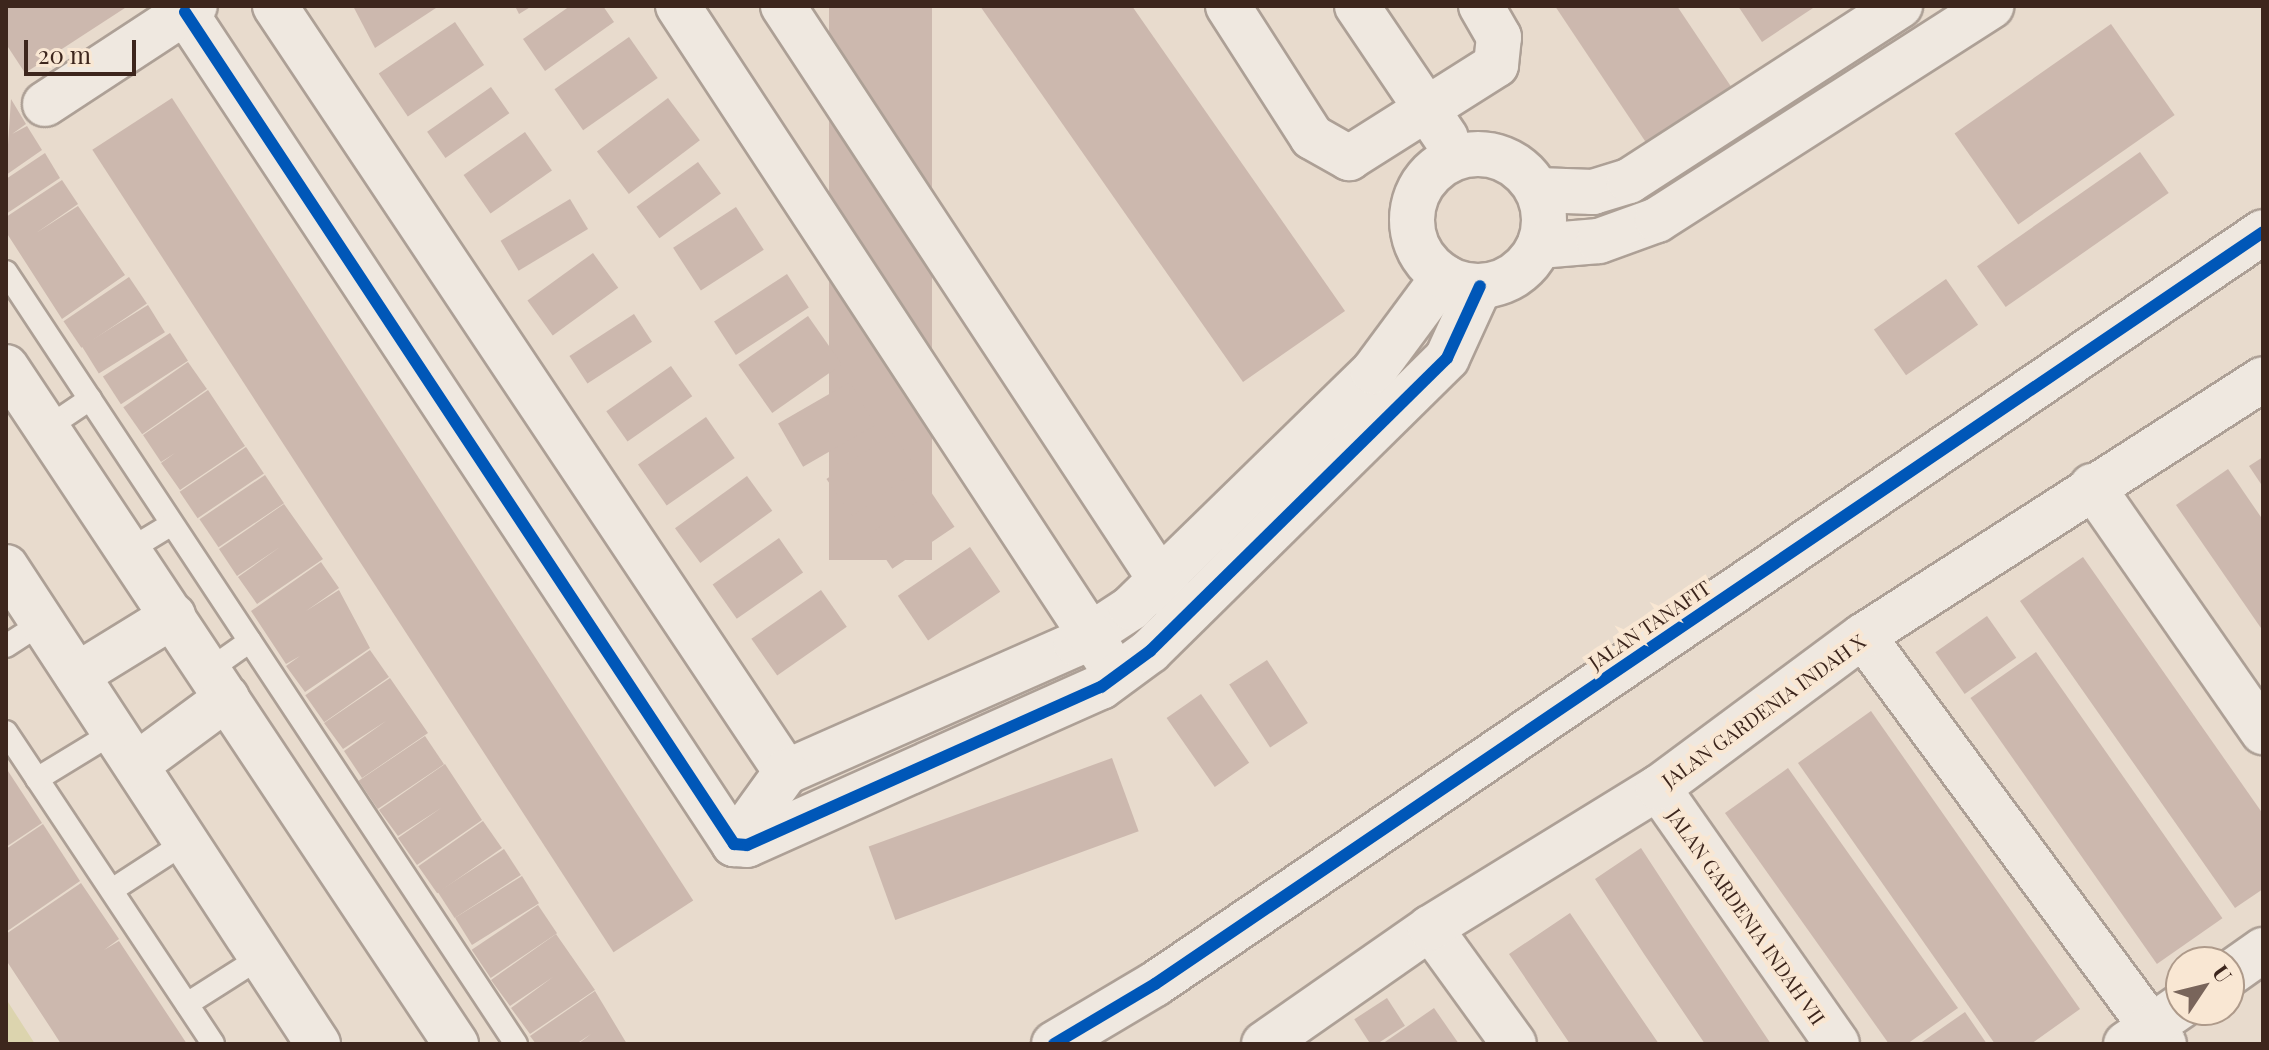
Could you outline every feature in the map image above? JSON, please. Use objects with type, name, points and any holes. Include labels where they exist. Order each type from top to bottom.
[{"type":"street","points":[[275,6],[786,772]]},
{"type":"street","points":[[678,6],[1116,676]]},
{"type":"street","points":[[783,6],[1160,576],[1183,616]]},
{"type":"street","points":[[1228,6],[1312,137],[1335,155],[1362,155],[1429,112],[1500,59],[1499,37],[1481,6]]},
{"type":"street","points":[[1357,6],[1458,156]]},
{"type":"street","points":[[1462,281],[1419,248],[1413,211],[1427,177],[1458,156],[1495,156],[1538,190],[1593,192],[1629,181],[1900,6]]},
{"type":"street","points":[[1539,246],[1599,241],[1657,220],[1939,20],[1991,6]]},
{"type":"street","points":[[45,104],[190,9],[734,844]]},
{"type":"street","points":[[734,844],[786,772],[1091,635],[1160,576],[1373,372],[1462,281],[1516,274],[1539,246],[1538,190]]},
{"type":"street","name":"JALAN TANAFIT","points":[[1054,1044],[1155,984],[2263,232]]},
{"type":"street","points":[[734,844],[747,845],[1116,676],[1183,616],[1447,358],[1462,281]]},
{"type":"street","points":[[6,367],[456,1044]]},
{"type":"street","name":"JALAN GARDENIA INDAH X","points":[[1264,1044],[1430,928],[1658,788],[1863,636],[2092,486],[2263,379]]},
{"type":"street","points":[[2092,486],[2263,732]]},
{"type":"street","points":[[6,567],[318,1044]]},
{"type":"street","points":[[77,675],[173,616]]},
{"type":"street","points":[[1863,636],[2155,1030]]},
{"type":"street","points":[[125,748],[218,684]]},
{"type":"street","name":"JALAN GARDENIA INDAH VII","points":[[1658,788],[1837,1044]]},
{"type":"street","points":[[1430,928],[1514,1044]]},
{"type":"street","points":[[2245,963],[2263,950]]},
{"type":"lane","points":[[6,272],[516,1044]]},
{"type":"lane","points":[[47,428],[90,399]]},
{"type":"lane","points":[[129,550],[172,524]]},
{"type":"lane","points":[[6,646],[43,622]]},
{"type":"lane","points":[[218,684],[250,641]]},
{"type":"lane","points":[[6,732],[213,1044]]},
{"type":"lane","points":[[37,779],[125,748]]},
{"type":"lane","points":[[112,890],[186,842]]},
{"type":"lane","points":[[187,1004],[261,957]]},
{"type":"shaded area","points":[[6,999],[35,1044],[6,1044]]},
{"type":"building","points":[[6,6],[128,6],[25,73],[6,44]]},
{"type":"building","points":[[353,6],[439,6],[375,48]]},
{"type":"building","points":[[515,6],[532,6],[519,14]]},
{"type":"building","points":[[570,6],[603,6],[614,22],[545,71],[523,39]]},
{"type":"building","points":[[829,6],[932,6],[932,560],[829,560]]},
{"type":"building","points":[[980,6],[1132,6],[1345,311],[1243,382]]},
{"type":"building","points":[[1555,6],[1677,6],[1738,97],[1653,153]]},
{"type":"building","points":[[1738,6],[1816,6],[1762,42]]},
{"type":"building","points":[[455,22],[484,65],[408,117],[379,73]]},
{"type":"building","points":[[2111,24],[2175,115],[2018,224],[1955,134]]},
{"type":"building","points":[[629,37],[658,78],[583,130],[554,89]]},
{"type":"building","points":[[491,87],[509,113],[445,158],[427,132]]},
{"type":"building","points":[[172,98],[693,901],[614,952],[92,150]]},
{"type":"building","points":[[668,98],[700,140],[629,194],[597,152]]},
{"type":"building","points":[[11,99],[26,124],[12,134],[27,126],[42,150],[6,175]]},
{"type":"building","points":[[525,132],[552,171],[491,214],[464,175]]},
{"type":"building","points":[[2140,152],[2169,193],[2006,307],[1977,266]]},
{"type":"building","points":[[45,153],[60,178],[6,214],[6,179]]},
{"type":"building","points":[[698,162],[721,194],[659,238],[637,207]]},
{"type":"building","points":[[62,180],[78,204],[36,233],[78,206],[125,275],[62,319],[6,232],[6,217]]},
{"type":"building","points":[[570,199],[588,229],[519,271],[501,241]]},
{"type":"building","points":[[736,207],[764,250],[701,291],[673,248]]},
{"type":"building","points":[[593,253],[618,288],[553,335],[527,301]]},
{"type":"building","points":[[787,274],[809,308],[736,355],[714,321]]},
{"type":"building","points":[[129,277],[147,304],[81,348],[64,321]]},
{"type":"building","points":[[1946,279],[1978,325],[1906,375],[1874,329]]},
{"type":"building","points":[[148,305],[165,332],[99,373],[82,346]]},
{"type":"building","points":[[634,314],[652,342],[587,384],[569,356]]},
{"type":"building","points":[[808,316],[842,364],[772,413],[738,365]]},
{"type":"building","points":[[170,333],[188,361],[121,404],[103,377]]},
{"type":"building","points":[[188,362],[207,389],[142,434],[123,407]]},
{"type":"building","points":[[671,366],[692,396],[628,442],[606,411]]},
{"type":"building","points":[[850,382],[875,425],[803,467],[778,424]]},
{"type":"building","points":[[208,390],[245,446],[180,490],[161,463],[175,453],[161,462],[143,435]]},
{"type":"building","points":[[706,417],[735,458],[667,506],[638,465]]},
{"type":"building","points":[[892,433],[918,470],[852,516],[826,479]]},
{"type":"building","points":[[246,447],[264,474],[198,518],[180,492]]},
{"type":"building","points":[[2263,457],[2263,487],[2249,466]]},
{"type":"building","points":[[2228,469],[2263,520],[2263,631],[2176,505]]},
{"type":"building","points":[[265,475],[284,503],[219,547],[200,519]]},
{"type":"building","points":[[747,476],[772,511],[700,563],[675,528]]},
{"type":"building","points":[[931,492],[954,527],[892,569],[869,534]]},
{"type":"building","points":[[284,504],[323,559],[257,604],[238,577],[280,547],[237,576],[219,549]]},
{"type":"building","points":[[779,538],[803,572],[737,619],[713,584]]},
{"type":"building","points":[[970,547],[1000,592],[928,640],[898,596]]},
{"type":"building","points":[[2083,557],[2263,814],[2263,889],[2235,908],[2020,601]]},
{"type":"building","points":[[321,562],[339,588],[306,611],[339,590],[370,648],[305,692],[286,666],[300,656],[286,664],[251,611]]},
{"type":"building","points":[[821,590],[847,627],[777,676],[751,639]]},
{"type":"building","points":[[1987,616],[2016,658],[1965,694],[1935,652]]},
{"type":"building","points":[[370,650],[389,677],[324,722],[305,695]]},
{"type":"building","points":[[2036,652],[2222,918],[2183,946],[2165,946],[2165,958],[2157,964],[1970,698]]},
{"type":"building","points":[[1267,660],[1308,723],[1270,747],[1229,685]]},
{"type":"building","points":[[390,678],[428,733],[362,778],[344,751],[386,721],[343,749],[324,723]]},
{"type":"building","points":[[1201,694],[1249,763],[1215,787],[1167,718]]},
{"type":"building","points":[[1871,711],[2080,1009],[2031,1044],[1995,1044],[1798,763]]},
{"type":"building","points":[[425,736],[444,764],[378,809],[359,781]]},
{"type":"building","points":[[1112,758],[1139,831],[895,920],[869,847]]},
{"type":"building","points":[[445,764],[482,820],[417,865],[398,838],[441,808],[398,836],[379,810]]},
{"type":"building","points":[[6,768],[42,823],[6,847]]},
{"type":"building","points":[[1788,768],[1958,1008],[1907,1044],[1889,1044],[1725,813]]},
{"type":"building","points":[[483,821],[502,848],[437,893],[418,866]]},
{"type":"building","points":[[43,824],[80,881],[6,932],[6,849]]},
{"type":"building","points":[[1641,848],[1771,1044],[1705,1044],[1644,954],[1595,879]]},
{"type":"building","points":[[504,849],[521,875],[455,918],[438,892]]},
{"type":"building","points":[[522,876],[539,903],[472,945],[455,918]]},
{"type":"building","points":[[81,883],[119,939],[104,950],[119,941],[187,1044],[61,1044],[6,960],[6,934]]},
{"type":"building","points":[[538,905],[557,933],[491,978],[472,950]]},
{"type":"building","points":[[1570,913],[1659,1044],[1570,1044],[1509,954]]},
{"type":"building","points":[[556,934],[595,990],[530,1034],[511,1008],[553,977],[510,1006],[491,980]]},
{"type":"building","points":[[595,991],[627,1044],[578,1044],[591,1034],[576,1044],[536,1044],[530,1036]]},
{"type":"building","points":[[1387,998],[1405,1026],[1377,1044],[1370,1044],[1354,1019]]},
{"type":"building","points":[[1434,1008],[1459,1044],[1382,1044]]},
{"type":"building","points":[[1965,1012],[1987,1044],[1919,1044]]},
{"type":"cycle path","points":[[185,12],[734,844],[747,845],[1101,687],[1150,651],[1447,358],[1480,286]]},
{"type":"cycle path","points":[[1054,1044],[1155,984],[2263,232]]}]
